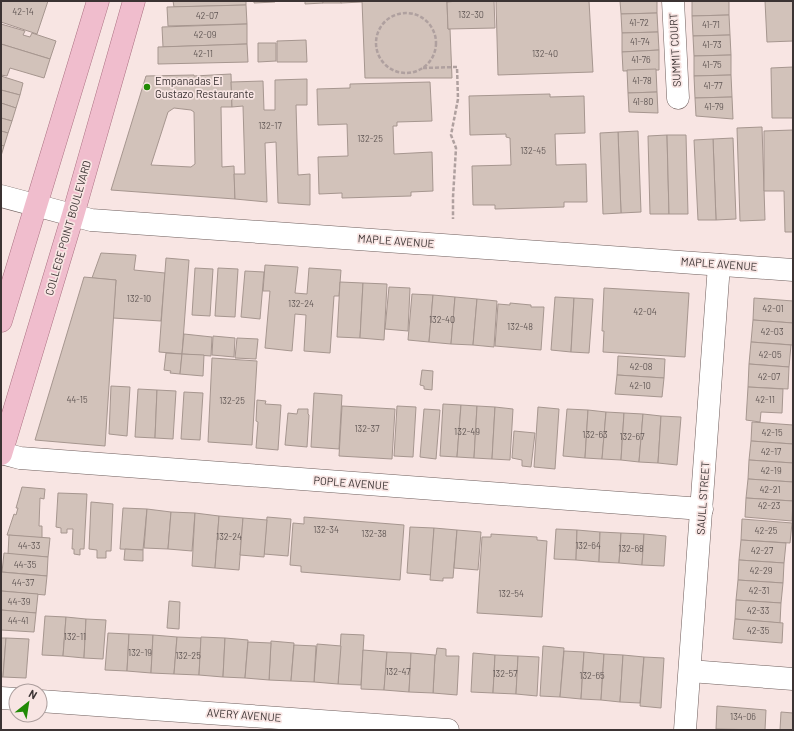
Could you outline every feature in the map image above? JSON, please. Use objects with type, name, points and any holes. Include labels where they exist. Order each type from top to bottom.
[{"type":"main road","points":[[1,321],[98,1]]},
{"type":"main road","name":"COLLEGE POINT BOULEVARD","points":[[1,453],[73,215],[134,1]]},
{"type":"street","name":"SUMMIT COURT","points":[[673,1],[678,98]]},
{"type":"street","name":"MAPLE AVENUE","points":[[1,196],[91,220],[793,270]]},
{"type":"street","name":"SAULL STREET","points":[[685,730],[720,265]]},
{"type":"street","name":"POPLE AVENUE","points":[[1,453],[20,458],[702,509]]},
{"type":"street","points":[[690,672],[793,679]]},
{"type":"street","name":"AVERY AVENUE","points":[[48,702],[448,730]]},
{"type":"path","points":[[423,68],[433,58],[436,48],[436,38],[433,29],[427,21],[419,16],[409,13],[399,14],[390,18],[382,25],[376,44],[378,54],[390,69],[409,73],[419,71],[423,68],[457,67],[458,99],[451,135],[456,148],[453,219]]},
{"type":"building","points":[[1,1],[48,1],[37,34],[1,22]]},
{"type":"building","points":[[173,1],[246,1],[246,5],[174,7]]},
{"type":"building","points":[[254,1],[275,1],[275,2],[254,3]]},
{"type":"building","points":[[305,1],[323,1],[323,3],[305,4]]},
{"type":"building","points":[[323,1],[341,1],[341,3],[323,3]]},
{"type":"building","points":[[341,1],[362,1],[362,2],[341,3]]},
{"type":"building","points":[[362,1],[448,1],[448,29],[450,29],[452,78],[365,78]]},
{"type":"building","points":[[494,1],[495,28],[448,29],[447,2]]},
{"type":"building","points":[[496,1],[589,1],[593,72],[498,75]]},
{"type":"building","points":[[620,1],[657,1],[657,13],[621,14]]},
{"type":"building","points":[[692,1],[729,1],[729,15],[692,16]]},
{"type":"building","points":[[765,1],[793,1],[793,41],[767,42]]},
{"type":"building","points":[[246,5],[247,24],[168,26],[167,7]]},
{"type":"building","points":[[657,13],[658,32],[622,33],[621,14]]},
{"type":"building","points":[[729,15],[730,35],[693,36],[692,16]]},
{"type":"building","points":[[1,24],[25,31],[23,35],[30,37],[32,33],[56,41],[50,59],[1,44]]},
{"type":"building","points":[[247,24],[247,44],[163,47],[162,27]]},
{"type":"building","points":[[658,32],[659,50],[622,52],[622,33]]},
{"type":"building","points":[[730,35],[731,55],[694,56],[693,36]]},
{"type":"building","points":[[306,40],[307,62],[277,62],[277,41]]},
{"type":"building","points":[[258,43],[276,43],[276,61],[258,62]]},
{"type":"building","points":[[1,44],[50,59],[44,78],[10,68],[7,76],[1,75]]},
{"type":"building","points":[[247,44],[248,62],[158,64],[158,47]]},
{"type":"building","points":[[659,50],[659,70],[623,71],[622,52]]},
{"type":"building","points":[[731,55],[731,75],[694,76],[694,56]]},
{"type":"building","points":[[793,67],[793,118],[772,118],[771,68]]},
{"type":"building","points":[[656,69],[657,92],[628,93],[627,70]]},
{"type":"building","points":[[231,74],[232,107],[221,107],[222,167],[234,166],[235,199],[111,190],[146,76]],"holes":[[[174,108],[191,110],[194,112],[195,164],[191,167],[151,165],[168,112]]]},
{"type":"building","points":[[731,75],[732,97],[695,98],[694,76]]},
{"type":"building","points":[[1,76],[23,83],[20,95],[1,90]]},
{"type":"building","points":[[307,79],[307,105],[296,105],[298,175],[310,174],[310,205],[278,203],[276,142],[265,143],[267,202],[235,199],[234,174],[245,174],[243,106],[232,107],[231,82],[263,81],[264,110],[275,110],[275,80]]},
{"type":"building","points":[[430,82],[432,121],[397,122],[397,126],[393,126],[394,154],[432,152],[433,191],[411,192],[411,196],[342,198],[342,193],[319,194],[318,157],[348,156],[347,124],[318,125],[317,89],[350,88],[350,84]]},
{"type":"building","points":[[1,90],[20,95],[16,108],[1,103]]},
{"type":"building","points":[[657,92],[658,113],[629,112],[628,93]]},
{"type":"building","points":[[550,94],[550,97],[584,96],[585,133],[555,134],[556,165],[586,164],[587,202],[564,202],[564,207],[495,209],[495,205],[473,205],[472,166],[511,165],[510,138],[506,137],[506,134],[470,135],[469,96]]},
{"type":"building","points":[[732,97],[733,119],[696,116],[695,98]]},
{"type":"building","points":[[1,103],[16,108],[12,121],[1,118]]},
{"type":"building","points":[[1,118],[12,121],[8,133],[1,131]]},
{"type":"building","points":[[762,127],[765,220],[740,221],[737,128]]},
{"type":"building","points":[[793,130],[793,232],[785,232],[784,191],[764,191],[764,131]]},
{"type":"building","points":[[1,131],[8,133],[4,146],[1,145]]},
{"type":"building","points":[[638,131],[641,212],[621,213],[618,132]]},
{"type":"building","points":[[618,132],[621,213],[603,214],[600,133]]},
{"type":"building","points":[[667,135],[669,214],[650,214],[648,136]]},
{"type":"building","points":[[667,135],[686,135],[688,214],[669,214]]},
{"type":"building","points":[[733,138],[736,219],[716,220],[713,139]]},
{"type":"building","points":[[713,139],[716,220],[698,220],[694,140]]},
{"type":"building","points":[[1,145],[4,146],[1,156]]},
{"type":"building","points":[[101,253],[136,255],[134,270],[165,273],[161,321],[113,318],[116,280],[92,278]]},
{"type":"building","points":[[166,258],[189,260],[182,354],[159,352]]},
{"type":"building","points":[[265,265],[298,267],[295,293],[307,294],[309,268],[341,270],[339,296],[334,296],[330,353],[304,351],[306,315],[295,314],[292,351],[265,348],[270,291],[263,291]]},
{"type":"building","points":[[195,268],[213,269],[210,316],[192,315]]},
{"type":"building","points":[[218,268],[238,269],[235,317],[215,316]]},
{"type":"building","points":[[245,271],[264,272],[260,319],[241,317]]},
{"type":"building","points":[[84,277],[116,280],[105,446],[35,440]]},
{"type":"building","points":[[340,282],[363,283],[360,338],[337,337]]},
{"type":"building","points":[[363,283],[387,284],[384,340],[360,338]]},
{"type":"building","points":[[389,287],[410,288],[408,331],[385,329]]},
{"type":"building","points":[[604,288],[689,293],[685,357],[603,352],[604,331],[602,331]]},
{"type":"building","points":[[412,294],[433,295],[429,342],[408,340]]},
{"type":"building","points":[[433,295],[455,297],[451,344],[429,342]]},
{"type":"building","points":[[455,297],[477,299],[473,345],[451,344]]},
{"type":"building","points":[[555,297],[574,298],[571,352],[551,350]]},
{"type":"building","points":[[574,298],[593,299],[589,353],[571,352]]},
{"type":"building","points":[[754,298],[793,301],[793,323],[753,320]]},
{"type":"building","points":[[477,299],[497,301],[494,347],[473,345]]},
{"type":"building","points":[[510,303],[531,305],[531,307],[544,307],[541,350],[495,346],[498,304],[510,305]]},
{"type":"building","points":[[753,320],[793,323],[793,345],[751,342]]},
{"type":"building","points":[[184,334],[212,337],[211,356],[182,354]]},
{"type":"building","points":[[213,336],[235,338],[234,357],[212,355]]},
{"type":"building","points":[[237,338],[258,339],[256,359],[235,358]]},
{"type":"building","points":[[751,342],[791,345],[789,367],[749,364]]},
{"type":"building","points":[[166,353],[182,354],[180,374],[170,373],[171,371],[164,370]]},
{"type":"building","points":[[182,354],[204,355],[203,376],[180,374]]},
{"type":"building","points":[[618,356],[665,359],[664,378],[617,375]]},
{"type":"building","points":[[212,358],[257,361],[252,445],[208,442]]},
{"type":"building","points":[[749,364],[789,367],[788,389],[748,387]]},
{"type":"building","points":[[422,370],[433,371],[432,390],[424,389],[424,386],[420,385]]},
{"type":"building","points":[[617,375],[664,378],[662,397],[615,394]]},
{"type":"building","points":[[111,386],[130,387],[127,436],[109,434]]},
{"type":"building","points":[[748,387],[783,389],[782,413],[761,412],[760,422],[746,420]]},
{"type":"building","points":[[138,389],[157,390],[155,438],[135,437]]},
{"type":"building","points":[[157,390],[176,391],[173,439],[155,438]]},
{"type":"building","points":[[184,392],[203,393],[200,440],[181,439]]},
{"type":"building","points":[[314,393],[342,395],[339,449],[311,447]]},
{"type":"building","points":[[257,400],[266,401],[265,404],[281,405],[278,450],[256,448],[258,422],[256,421]]},
{"type":"building","points":[[443,404],[461,405],[457,457],[440,456]]},
{"type":"building","points":[[461,405],[477,406],[474,458],[457,457]]},
{"type":"building","points":[[342,406],[395,409],[392,459],[339,456]]},
{"type":"building","points":[[397,406],[416,407],[413,457],[394,456]]},
{"type":"building","points":[[477,406],[495,407],[492,459],[474,458]]},
{"type":"building","points":[[495,407],[513,409],[510,460],[492,459]]},
{"type":"building","points":[[538,407],[559,409],[555,469],[534,467]]},
{"type":"building","points":[[298,409],[308,409],[307,447],[285,445],[288,413],[297,414]]},
{"type":"building","points":[[424,409],[440,410],[436,459],[420,457]]},
{"type":"building","points":[[567,409],[588,410],[585,458],[563,456]]},
{"type":"building","points":[[588,410],[606,412],[602,459],[585,458]]},
{"type":"building","points":[[606,412],[624,413],[621,460],[602,459]]},
{"type":"building","points":[[624,413],[643,414],[639,462],[621,460]]},
{"type":"building","points":[[643,414],[661,416],[658,463],[639,462]]},
{"type":"building","points":[[661,416],[681,417],[677,465],[658,463]]},
{"type":"building","points":[[752,422],[793,425],[793,444],[751,441]]},
{"type":"building","points":[[514,431],[535,433],[531,467],[522,466],[522,460],[512,458]]},
{"type":"building","points":[[751,441],[793,444],[793,463],[749,460]]},
{"type":"building","points":[[749,460],[793,463],[793,482],[748,479]]},
{"type":"building","points":[[748,479],[793,482],[793,501],[746,498]]},
{"type":"building","points":[[22,487],[45,489],[44,499],[40,498],[39,526],[42,526],[42,538],[7,535],[14,514],[16,515],[18,508],[16,508]]},
{"type":"building","points":[[58,493],[87,494],[84,549],[80,549],[80,555],[74,554],[74,549],[72,549],[73,529],[67,529],[67,533],[61,533],[61,528],[56,527]]},
{"type":"building","points":[[746,498],[793,501],[792,521],[745,517]]},
{"type":"building","points":[[91,502],[113,504],[111,551],[106,551],[106,558],[97,558],[97,550],[89,549]]},
{"type":"building","points":[[123,508],[147,509],[143,550],[120,549]]},
{"type":"building","points":[[147,509],[171,512],[168,549],[144,548]]},
{"type":"building","points":[[171,512],[195,513],[192,551],[168,549]]},
{"type":"building","points":[[195,513],[219,516],[215,568],[192,566]]},
{"type":"building","points":[[219,516],[243,518],[239,570],[215,568]]},
{"type":"building","points":[[267,517],[291,519],[288,556],[264,554]]},
{"type":"building","points":[[304,517],[404,525],[400,580],[301,572],[301,566],[290,565],[293,523],[304,524]]},
{"type":"building","points":[[243,518],[267,520],[264,557],[240,555]]},
{"type":"building","points":[[742,519],[792,523],[790,543],[741,540]]},
{"type":"building","points":[[410,527],[434,528],[431,575],[407,573]]},
{"type":"building","points":[[434,528],[457,530],[453,578],[443,578],[443,581],[430,580]]},
{"type":"building","points":[[556,529],[577,530],[576,560],[554,559]]},
{"type":"building","points":[[457,530],[481,532],[478,570],[454,568]]},
{"type":"building","points":[[577,530],[600,532],[599,562],[576,560]]},
{"type":"building","points":[[600,532],[621,533],[619,563],[599,562]]},
{"type":"building","points":[[621,533],[644,534],[642,565],[619,563]]},
{"type":"building","points":[[491,534],[537,537],[537,540],[547,541],[542,617],[477,613],[482,537],[491,537]]},
{"type":"building","points":[[644,534],[666,536],[664,566],[642,565]]},
{"type":"building","points":[[9,535],[50,538],[48,557],[8,554]]},
{"type":"building","points":[[741,540],[786,543],[784,563],[739,560]]},
{"type":"building","points":[[125,549],[143,550],[143,561],[124,560]]},
{"type":"building","points":[[4,553],[48,557],[47,576],[2,572]]},
{"type":"building","points":[[739,560],[784,563],[783,583],[738,580]]},
{"type":"building","points":[[1,572],[47,576],[45,595],[1,591]]},
{"type":"building","points":[[738,580],[783,583],[781,603],[736,600]]},
{"type":"building","points":[[1,591],[38,594],[36,613],[1,610]]},
{"type":"building","points":[[736,600],[781,603],[780,623],[735,619]]},
{"type":"building","points":[[169,601],[180,602],[179,629],[167,628]]},
{"type":"building","points":[[1,610],[36,613],[34,632],[1,630]]},
{"type":"building","points":[[45,616],[66,617],[63,656],[42,655]]},
{"type":"building","points":[[66,617],[86,619],[84,658],[63,656]]},
{"type":"building","points":[[86,619],[106,620],[103,659],[84,658]]},
{"type":"building","points":[[735,619],[783,623],[782,643],[733,639]]},
{"type":"building","points":[[108,633],[129,634],[127,671],[105,670]]},
{"type":"building","points":[[129,634],[153,635],[151,673],[127,671]]},
{"type":"building","points":[[341,634],[364,635],[361,685],[338,684]]},
{"type":"building","points":[[153,635],[177,637],[174,674],[151,673]]},
{"type":"building","points":[[177,637],[201,638],[199,675],[174,674]]},
{"type":"building","points":[[201,637],[225,638],[223,677],[199,675]]},
{"type":"building","points":[[1,638],[6,638],[3,677],[1,677]]},
{"type":"building","points":[[6,638],[29,639],[26,678],[3,677]]},
{"type":"building","points":[[225,638],[248,640],[245,678],[223,677]]},
{"type":"building","points":[[271,641],[294,643],[291,681],[269,680]]},
{"type":"building","points":[[248,642],[271,643],[269,680],[245,678]]},
{"type":"building","points":[[317,644],[341,646],[338,684],[314,682]]},
{"type":"building","points":[[294,645],[316,646],[314,682],[291,681]]},
{"type":"building","points":[[543,646],[564,648],[560,697],[540,696]]},
{"type":"building","points":[[437,648],[446,649],[446,656],[459,656],[457,695],[433,693],[435,655]]},
{"type":"building","points":[[363,650],[387,652],[384,690],[361,689]]},
{"type":"building","points":[[564,651],[584,652],[581,699],[560,697]]},
{"type":"building","points":[[387,652],[411,653],[409,692],[384,690]]},
{"type":"building","points":[[584,652],[604,654],[601,700],[581,699]]},
{"type":"building","points":[[411,653],[435,655],[433,693],[409,692]]},
{"type":"building","points":[[473,653],[495,655],[493,693],[471,692]]},
{"type":"building","points":[[604,654],[623,655],[620,702],[601,700]]},
{"type":"building","points":[[495,655],[518,656],[516,694],[493,693]]},
{"type":"building","points":[[623,655],[644,657],[640,703],[620,702]]},
{"type":"building","points":[[518,656],[539,657],[537,696],[516,694]]},
{"type":"building","points":[[644,657],[664,658],[661,708],[640,706]]},
{"type":"building","points":[[717,706],[766,710],[765,730],[716,729]]},
{"type":"building","points":[[781,712],[793,713],[793,730],[780,730]]},
{"type":"place","name":"Empanadas El Gustazo Restaurante","points":[[147,87]]}]
